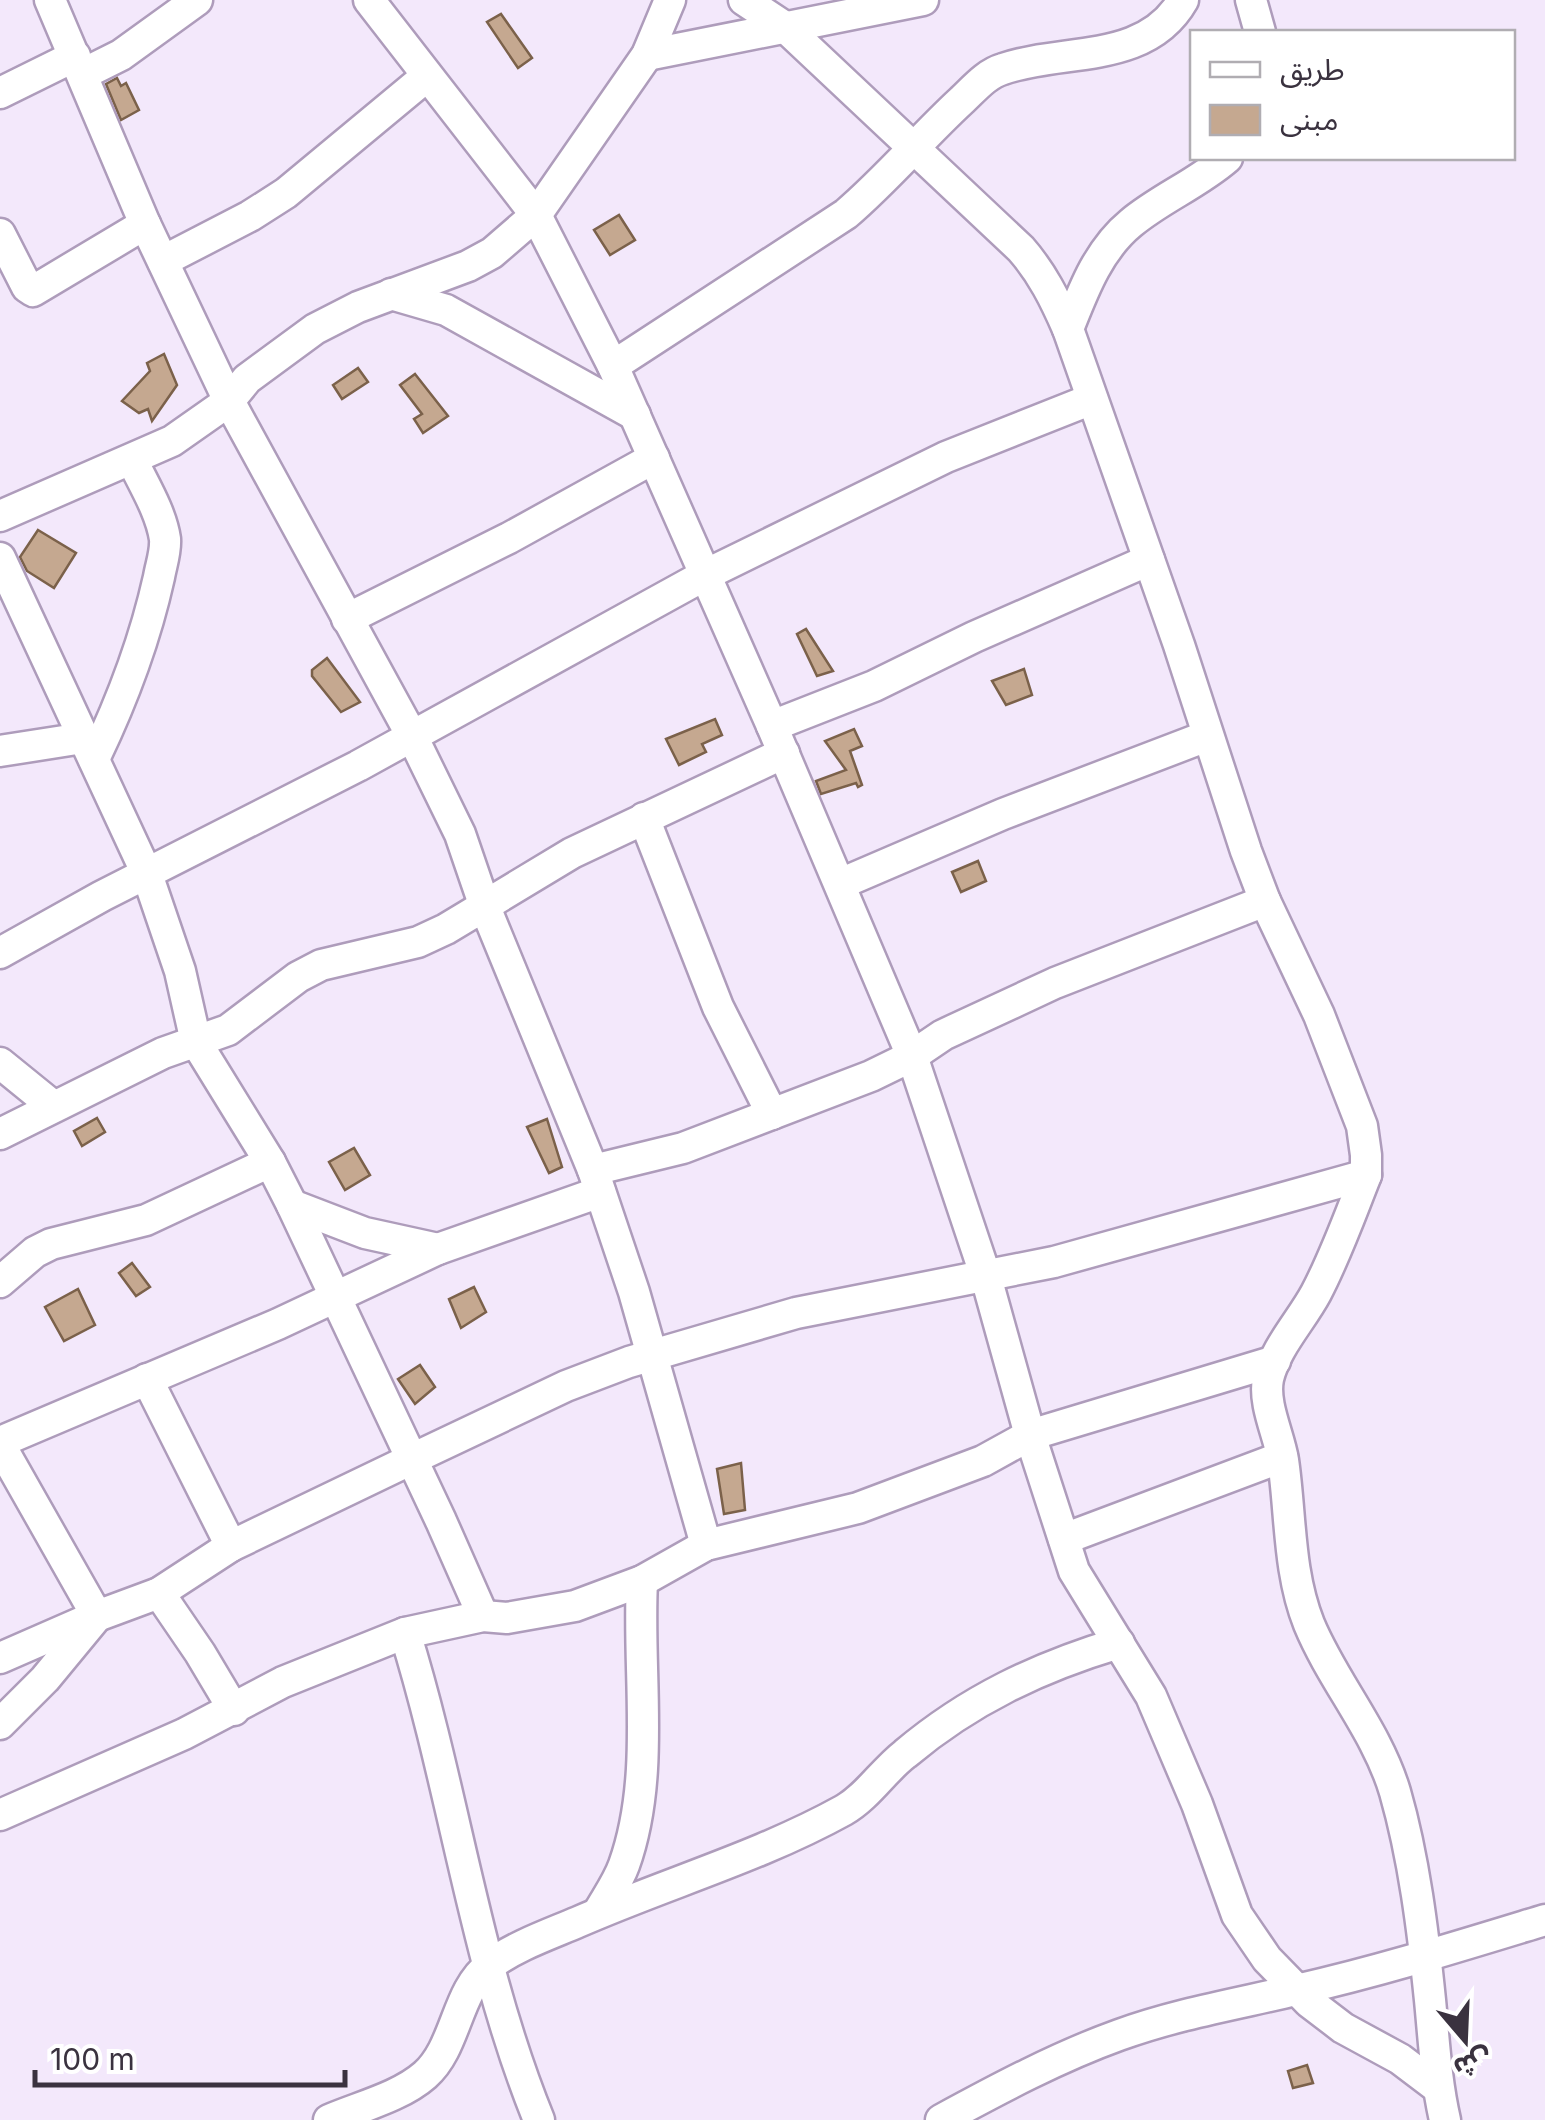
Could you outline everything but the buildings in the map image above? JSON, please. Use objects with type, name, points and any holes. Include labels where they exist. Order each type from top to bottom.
[{"type":"street","points":[[50,0],[145,224],[230,400],[412,736],[460,834],[485,907],[597,1181],[653,1354],[706,1544]]},
{"type":"street","points":[[0,93],[79,65],[121,55],[198,0]]},
{"type":"street","points":[[0,516],[132,460],[194,427],[230,400],[246,379],[303,337],[345,313],[492,254],[536,215],[647,55],[670,0]]},
{"type":"street","points":[[744,0],[785,27],[1028,258],[1055,298],[1150,560],[1265,902],[1318,1014],[1362,1126],[1366,1175],[1316,1293],[1274,1361],[1268,1397],[1282,1457],[1291,1554],[1300,1596],[1338,1683],[1373,1739],[1394,1788],[1406,1838],[1424,1957],[1437,2087],[1445,2120]]},
{"type":"street","points":[[647,55],[924,0]]},
{"type":"street","points":[[613,366],[846,214],[875,190],[912,147],[979,84],[1001,69],[1105,52],[1132,43],[1156,28],[1183,0]]},
{"type":"street","points":[[1251,0],[1259,30]]},
{"type":"street","points":[[373,1],[536,215],[613,366],[912,1056],[986,1277],[1030,1435],[1074,1571],[1151,1696],[1173,1743],[1237,1915],[1252,1940],[1296,1990],[1333,2021],[1416,2070],[1437,2087]]},
{"type":"street","points":[[162,261],[286,193],[427,76]]},
{"type":"street","points":[[1068,329],[1086,284],[1108,247],[1132,222],[1225,160]]},
{"type":"street","points":[[0,234],[32,291],[145,224]]},
{"type":"street","points":[[391,294],[446,310],[635,415]]},
{"type":"street","points":[[0,953],[412,736],[705,575],[946,457],[1092,399]]},
{"type":"street","points":[[348,619],[509,538],[654,458]]},
{"type":"street","points":[[89,748],[116,713],[152,609],[165,547],[162,526],[132,460]]},
{"type":"street","points":[[0,558],[11,610],[89,748],[148,874],[180,970],[196,1042],[270,1162],[292,1206],[482,1616]]},
{"type":"street","points":[[0,1134],[163,1053],[228,1030],[298,977],[321,966],[418,942],[874,686],[974,637],[1150,560]]},
{"type":"street","points":[[840,884],[1003,814],[1207,736]]},
{"type":"street","points":[[0,751],[89,748]]},
{"type":"street","points":[[644,818],[718,1007],[772,1114]]},
{"type":"street","points":[[97,1616],[0,1444],[597,1181],[871,1076],[943,1035],[1055,983],[1265,902]]},
{"type":"street","points":[[0,1062],[53,1106]]},
{"type":"street","points":[[0,1282],[35,1252],[51,1244],[146,1220],[270,1162]]},
{"type":"street","points":[[0,1658],[159,1593],[231,1546],[412,1458],[566,1386],[653,1354],[796,1313],[1054,1262],[1366,1175]]},
{"type":"street","points":[[292,1206],[366,1233],[438,1249]]},
{"type":"street","points":[[0,1815],[234,1710],[283,1682],[405,1632],[482,1616],[540,1614],[606,1596],[642,1581],[706,1544],[858,1508],[984,1461],[1030,1435],[1274,1361]]},
{"type":"street","points":[[146,1379],[231,1546]]},
{"type":"street","points":[[1064,1539],[1282,1457]]},
{"type":"street","points":[[598,1913],[622,1868],[634,1830],[641,1740],[642,1581]]},
{"type":"street","points":[[159,1593],[234,1710]]},
{"type":"street","points":[[0,1724],[45,1680],[97,1616]]},
{"type":"street","points":[[405,1632],[430,1718],[488,1966],[511,2048],[538,2120]]},
{"type":"street","points":[[329,2120],[426,2075],[474,1984],[488,1966],[598,1913],[739,1861],[847,1808],[903,1755],[1000,1688],[1068,1658],[1118,1643]]},
{"type":"street","points":[[941,2120],[1063,2058],[1118,2035],[1180,2015],[1424,1957],[1545,1920]]}]
